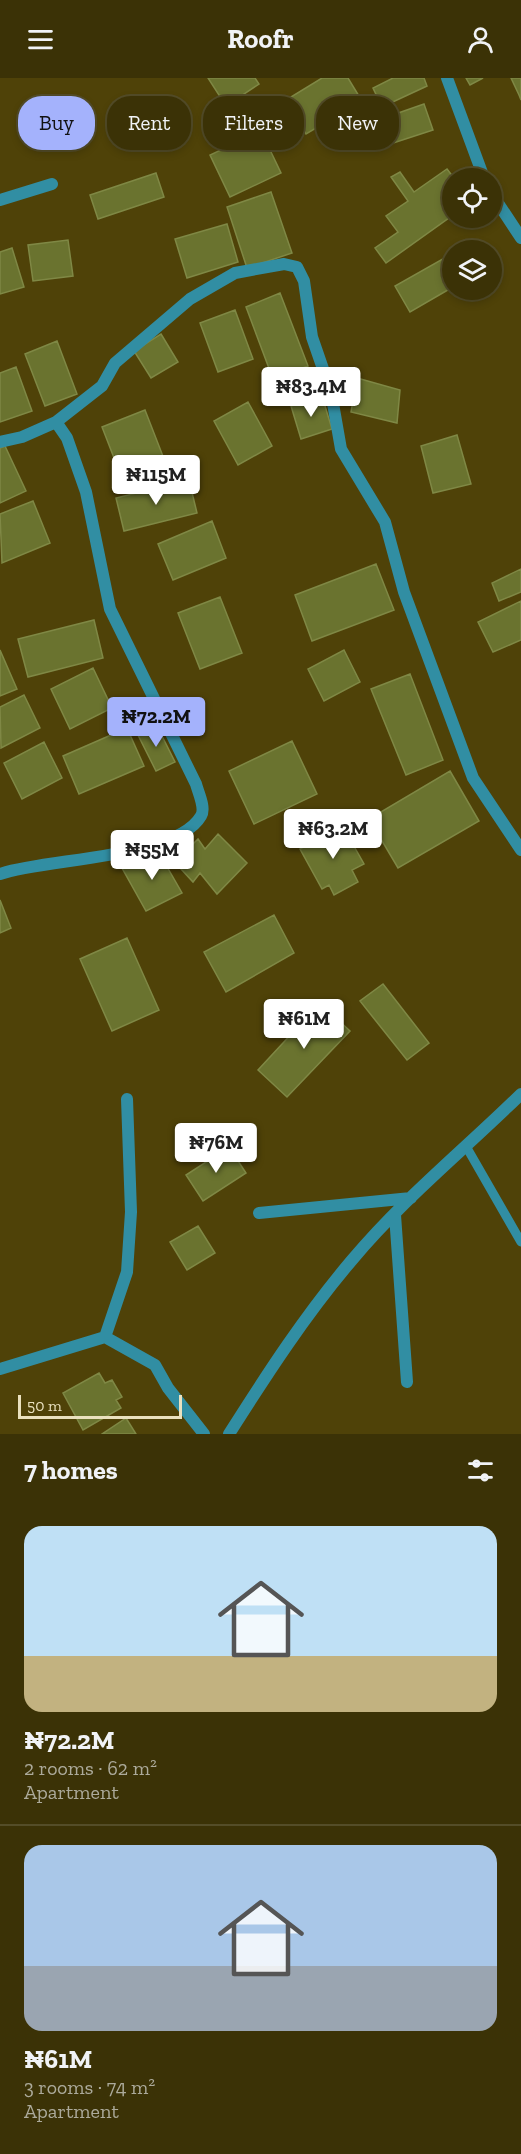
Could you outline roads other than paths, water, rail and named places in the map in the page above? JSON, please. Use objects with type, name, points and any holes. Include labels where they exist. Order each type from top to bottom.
[{"type":"street","points":[[447,78],[480,168]]},
{"type":"street","points":[[0,200],[52,184]]},
{"type":"street","points":[[502,209],[521,238]]},
{"type":"street","points":[[0,442],[56,422],[102,386],[115,363],[190,299],[235,273],[284,264],[297,267],[304,281],[312,337],[331,392],[341,449],[385,522],[404,592],[473,778],[521,850]]},
{"type":"street","points":[[0,874],[17,868],[98,858],[179,837],[201,815],[203,809],[196,784],[110,609],[86,492],[67,438],[56,422]]},
{"type":"street","points":[[229,1434],[310,1313],[353,1258],[411,1198],[521,1094]]},
{"type":"street","points":[[105,1337],[127,1272],[130,1212],[127,1099]]},
{"type":"street","points":[[259,1214],[411,1198]]},
{"type":"street","points":[[395,1215],[407,1382]]},
{"type":"street","points":[[0,1369],[105,1337],[155,1365],[168,1388],[204,1434]]},
{"type":"lane","points":[[466,1148],[521,1242]]}]
